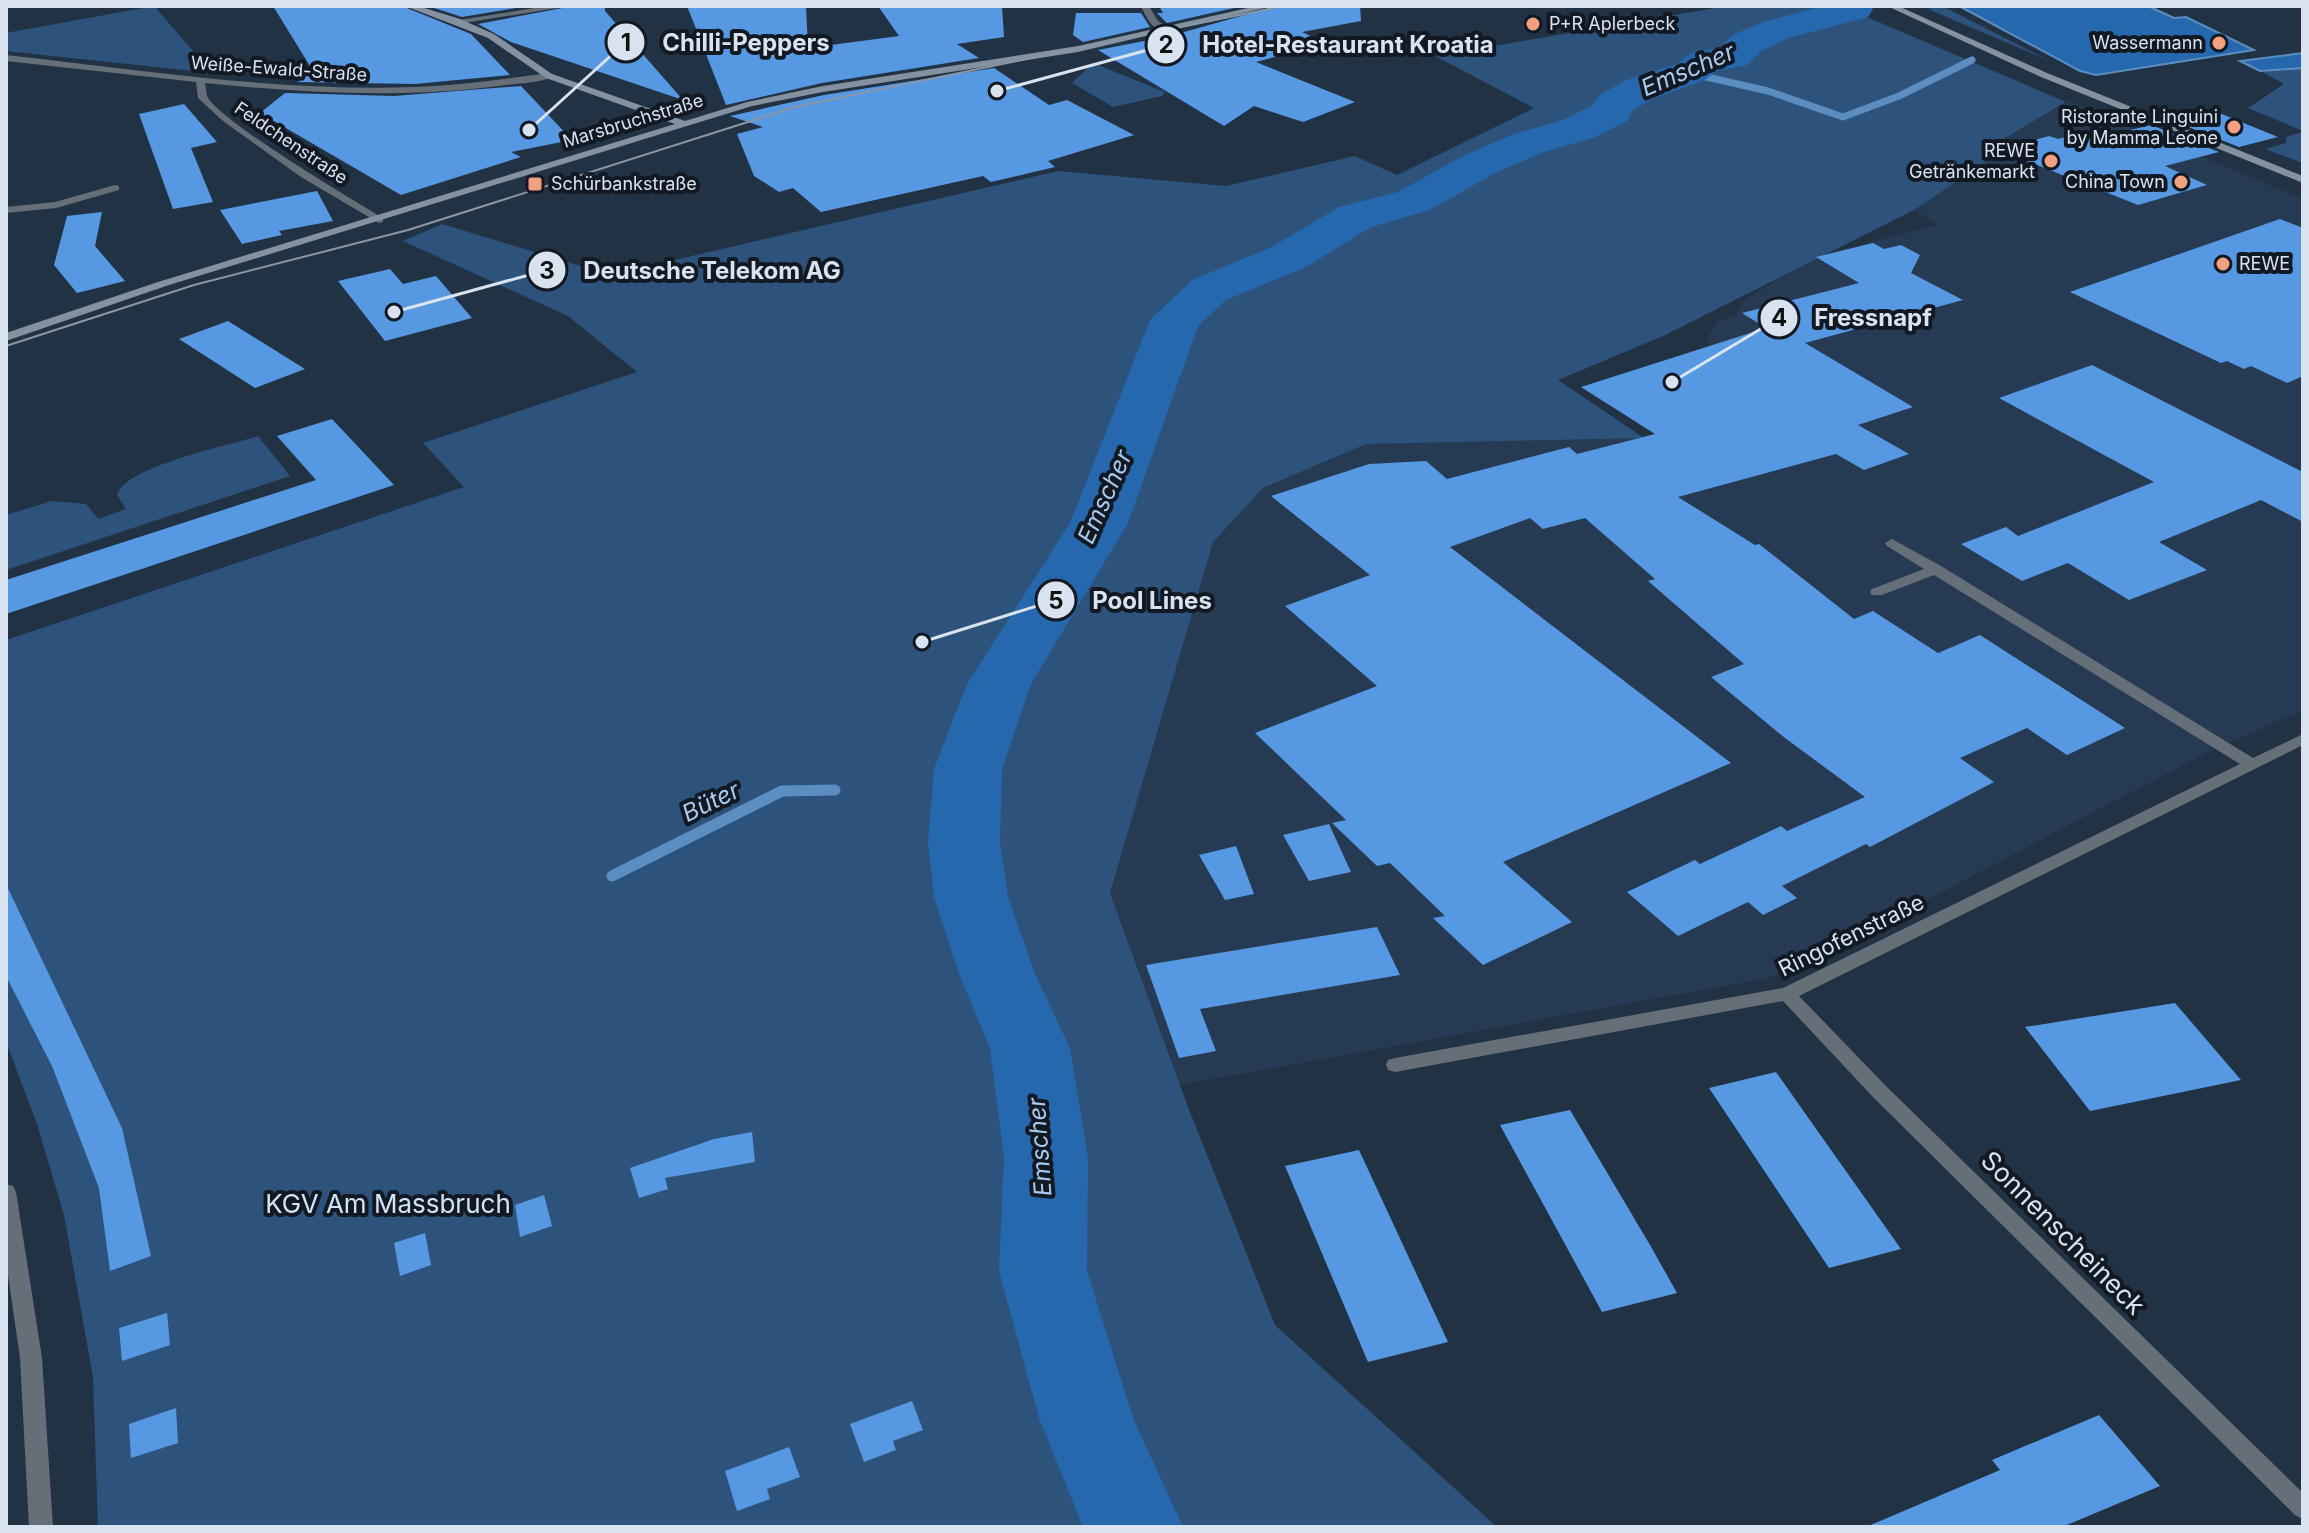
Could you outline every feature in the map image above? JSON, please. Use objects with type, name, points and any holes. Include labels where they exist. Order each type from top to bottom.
[{"type":"street","points":[[409,6],[457,21],[519,53],[549,76],[684,124]]},
{"type":"street","points":[[457,21],[566,6]]},
{"type":"street","points":[[1145,6],[1154,23],[1167,31]]},
{"type":"street","name":"Marsbruchstraße","points":[[6,337],[162,284],[379,220],[684,124],[823,89],[1041,56],[1167,31],[1269,6]]},
{"type":"street","name":"Marsbruchstraße","points":[[1240,14],[1285,6]]},
{"type":"street","points":[[1891,6],[2303,180]]},
{"type":"street","name":"Weiße-Ewald-Straße","points":[[6,58],[200,80],[416,92],[495,86],[549,76]]},
{"type":"street","name":"Feldchenstraße","points":[[200,80],[203,98],[226,119],[305,175],[379,220]]},
{"type":"street","points":[[6,210],[56,205],[115,188]]},
{"type":"street","points":[[1892,543],[2250,763]]},
{"type":"street","points":[[1877,592],[1936,569]]},
{"type":"street","name":"Ringofenstraße","points":[[1395,1065],[1787,994],[2303,739]]},
{"type":"street","name":"Sonnenscheineck","points":[[1787,994],[1911,1123],[2303,1508]]},
{"type":"street","points":[[6,1192],[31,1358],[41,1527]]},
{"type":"shaded area","points":[[2148,6],[2174,18],[2186,17],[2254,50],[2096,75],[2080,71],[1961,7]]},
{"type":"shaded area","points":[[2303,53],[2303,68],[2260,71],[2240,61]]},
{"type":"shaded area","points":[[2070,101],[2303,199],[2303,710],[2206,753],[1847,942],[1769,978],[1180,1085],[1110,893],[1213,541],[1263,488],[1366,444],[1641,437],[1693,424],[1632,419],[1581,387],[1710,346],[1707,339],[1717,321],[1736,316],[1744,300],[1817,256],[1938,225],[1914,210],[2004,148],[1994,144]]},
{"type":"green space","points":[[154,6],[212,73],[6,51],[6,33]]},
{"type":"green space","name":"KGV Am Massbruch","points":[[1727,6],[1841,6],[2066,102],[1995,144],[2005,149],[1914,210],[1663,336],[1558,380],[1644,438],[1366,444],[1263,488],[1213,542],[1110,893],[1188,1107],[1275,1325],[1497,1527],[98,1527],[93,1377],[64,1215],[37,1124],[6,1042],[6,640],[464,487],[423,443],[637,372],[568,316],[403,241],[442,224],[610,275],[1058,171],[1226,186],[1355,156],[1397,175],[1534,108],[1435,56]]},
{"type":"green space","points":[[1942,6],[2050,61],[1928,9]]},
{"type":"green space","points":[[1093,63],[1165,92],[1162,96],[1113,107],[1072,83]]},
{"type":"green space","points":[[2303,68],[2303,131],[2248,108],[2284,84],[2260,71]]},
{"type":"green space","points":[[2303,132],[2303,163],[2265,149],[2286,143],[2286,137]]},
{"type":"green space","points":[[258,436],[290,476],[6,570],[6,515],[52,501],[86,504],[98,519],[126,509],[117,495],[124,485],[138,475],[179,458]]},
{"type":"building","points":[[273,6],[402,6],[471,34],[510,75],[415,84],[298,82],[313,71]]},
{"type":"building","points":[[428,6],[528,6],[462,17]]},
{"type":"building","points":[[573,6],[605,6],[605,11],[683,100],[511,42],[478,24]]},
{"type":"building","points":[[687,6],[806,6],[808,48],[899,36],[878,6],[1002,6],[1004,37],[957,44],[979,58],[822,83],[726,105]]},
{"type":"building","points":[[1159,6],[1243,6],[1167,23],[1157,13],[1163,13]]},
{"type":"building","points":[[1276,6],[1360,6],[1361,21],[1302,32],[1326,43],[1256,62],[1355,102],[1303,122],[1254,106],[1224,126],[1098,50],[1170,36]]},
{"type":"building","points":[[1076,13],[1141,13],[1150,27],[1083,42],[1073,35]]},
{"type":"building","points":[[994,68],[1049,105],[1067,100],[1134,135],[1048,161],[1055,167],[991,182],[983,176],[821,212],[793,188],[779,192],[754,176],[737,134],[763,127],[730,116],[824,95]]},
{"type":"building","points":[[521,86],[572,140],[511,152],[521,157],[401,195],[260,113],[285,93],[394,96]]},
{"type":"building","points":[[184,104],[217,142],[191,148],[213,202],[173,209],[139,114]]},
{"type":"building","points":[[2212,110],[2278,137],[2239,147],[2171,120]]},
{"type":"building","points":[[2151,125],[2219,152],[2165,166],[2207,185],[2138,205],[1999,150],[2049,136],[2058,139],[2079,133],[2094,139]]},
{"type":"building","points":[[317,191],[333,221],[279,231],[282,235],[242,244],[220,210]]},
{"type":"building","points":[[102,212],[95,246],[125,281],[77,293],[54,265],[67,216]]},
{"type":"building","points":[[2280,219],[2303,228],[2303,376],[2287,383],[2251,366],[2244,369],[2227,361],[2221,363],[2070,292]]},
{"type":"building","points":[[1873,243],[1884,249],[1901,245],[1920,255],[1911,273],[1963,300],[1805,343],[1913,407],[1858,425],[1909,454],[1864,470],[1836,454],[1678,497],[1755,545],[1759,544],[1854,619],[1873,611],[1938,653],[1980,635],[2125,728],[2067,755],[2027,728],[1960,758],[1994,782],[1870,847],[1866,844],[1782,886],[1797,898],[1763,915],[1748,902],[1678,936],[1627,892],[1695,860],[1700,864],[1781,826],[1787,831],[1865,797],[1785,738],[1711,677],[1744,664],[1648,581],[1655,579],[1585,518],[1543,529],[1530,518],[1450,547],[1731,763],[1503,862],[1572,922],[1483,965],[1433,918],[1445,916],[1390,863],[1377,866],[1332,823],[1346,820],[1255,733],[1377,686],[1285,606],[1370,575],[1271,496],[1369,464],[1426,461],[1447,479],[1569,447],[1577,454],[1655,434],[1581,387],[1766,328],[1742,313],[1859,283],[1816,257]]},
{"type":"building","points":[[390,269],[403,284],[436,276],[472,318],[385,341],[338,281]]},
{"type":"building","points":[[228,321],[305,369],[255,388],[179,339]]},
{"type":"building","points":[[2092,365],[2303,472],[2303,522],[2261,500],[2159,542],[2207,570],[2129,600],[2068,563],[2022,581],[1961,544],[2006,527],[2018,536],[2154,482],[1999,398]]},
{"type":"building","points":[[332,419],[394,485],[6,614],[6,580],[316,480],[277,436]]},
{"type":"building","points":[[1329,824],[1351,872],[1309,881],[1283,835]]},
{"type":"building","points":[[1236,846],[1254,894],[1225,900],[1199,855]]},
{"type":"building","points":[[6,884],[122,1128],[151,1256],[110,1271],[99,1188],[52,1066],[6,976]]},
{"type":"building","points":[[1377,927],[1400,975],[1200,1009],[1216,1051],[1179,1058],[1146,965]]},
{"type":"building","points":[[2175,1003],[2241,1080],[2090,1111],[2025,1027]]},
{"type":"building","points":[[1776,1072],[1901,1249],[1829,1268],[1709,1088]]},
{"type":"building","points":[[1570,1110],[1677,1293],[1602,1312],[1500,1125]]},
{"type":"building","points":[[752,1132],[755,1162],[665,1178],[668,1189],[639,1198],[630,1168],[714,1139]]},
{"type":"building","points":[[1359,1150],[1448,1342],[1368,1362],[1285,1166]]},
{"type":"building","points":[[544,1195],[552,1226],[520,1237],[515,1205]]},
{"type":"building","points":[[425,1233],[431,1265],[400,1276],[394,1243]]},
{"type":"building","points":[[167,1313],[170,1345],[122,1361],[119,1328]]},
{"type":"building","points":[[912,1401],[923,1430],[893,1441],[896,1450],[864,1462],[850,1424]]},
{"type":"building","points":[[176,1408],[178,1443],[131,1458],[129,1424]]},
{"type":"building","points":[[2099,1415],[2160,1486],[2062,1527],[1866,1527],[2000,1470],[1992,1460]]},
{"type":"building","points":[[789,1447],[800,1477],[767,1489],[770,1499],[737,1511],[725,1471]]},
{"type":"waterway","name":"Emscher","points":[[1133,1527],[1086,1418],[1043,1271],[1046,1158],[1030,1048],[997,974],[971,897],[964,842],[968,769],[999,684],[1099,523],[1175,320],[1209,290],[1289,257],[1355,217],[1414,201],[1480,164],[1529,143],[1578,129],[1612,112],[1614,104],[1638,90],[1691,72],[1706,61],[1733,57],[1747,43],[1776,30],[1855,9]]},
{"type":"waterway","points":[[1689,73],[1768,91],[1843,117],[1899,96],[1972,60]]},
{"type":"waterway","name":"Büter","points":[[945,785],[967,788]]},
{"type":"waterway","name":"Büter","points":[[612,876],[782,791],[835,790]]},
{"type":"tram line","points":[[6,346],[194,285],[408,230],[795,107],[1283,6]]},
{"type":"place","name":"P+R Aplerbeck","points":[[1533,24]]},
{"type":"place","name":"Wassermann","points":[[2219,43]]},
{"type":"place","name":"Hotel-Restaurant Kroatia","points":[[997,91]]},
{"type":"place","name":"Ristorante Linguini by Mamma Leone","points":[[2234,127]]},
{"type":"place","name":"Chilli-Peppers","points":[[529,130]]},
{"type":"place","name":"REWE Getränkemarkt","points":[[2051,161]]},
{"type":"place","name":"China Town","points":[[2181,182]]},
{"type":"place","name":"Schürbankstraße","points":[[535,184]]},
{"type":"place","name":"REWE","points":[[2223,264]]},
{"type":"place","name":"Deutsche Telekom AG","points":[[394,312]]},
{"type":"place","name":"Fressnapf","points":[[1672,382]]},
{"type":"place","name":"Pool Lines","points":[[922,642]]}]
